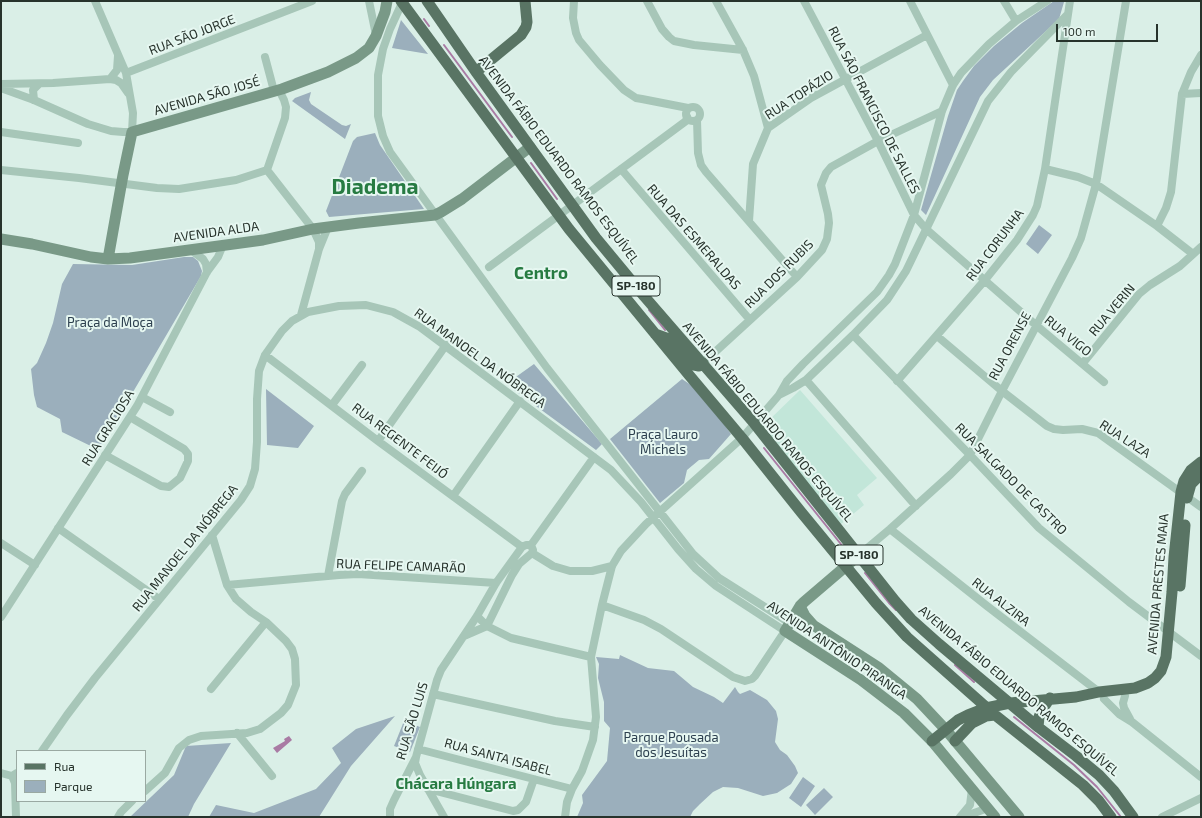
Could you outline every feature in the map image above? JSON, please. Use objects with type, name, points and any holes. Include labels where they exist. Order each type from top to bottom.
[{"type":"main road","name":"AVENIDA SÃO JOSÉ","points":[[132,132],[317,77],[356,58],[369,48],[376,36],[385,12],[387,1]]},
{"type":"main road","name":"AVENIDA FÁBIO EDUARDO RAMOS ESQUÍVEL","points":[[426,1],[530,147],[606,250],[754,423],[895,601],[911,619],[1038,727],[1099,775],[1114,791],[1133,817]]},
{"type":"main road","points":[[476,72],[521,35],[527,22],[525,1]]},
{"type":"main road","name":"SP-180","points":[[401,2],[558,216],[742,438],[845,567],[907,637],[999,719],[1083,785],[1099,801],[1111,817]]},
{"type":"main road","points":[[108,259],[132,132]]},
{"type":"main road","points":[[435,215],[462,199],[530,147]]},
{"type":"main road","name":"AVENIDA ALDA","points":[[1,239],[32,244],[91,258],[130,258],[263,240],[328,227],[435,215]]},
{"type":"main road","points":[[655,334],[669,339],[694,365],[699,366],[703,364]]},
{"type":"main road","name":"AVENIDA PRESTES MAIA","points":[[932,741],[968,715],[986,708],[1010,703],[1050,698],[1076,697],[1086,700],[1104,694],[1143,686],[1155,678],[1164,665],[1172,634],[1180,588],[1184,481],[1191,470],[1201,462]]},
{"type":"main road","name":"AVENIDA PRESTES MAIA","points":[[1184,494],[1201,474]]},
{"type":"main road","name":"RUA ORENSE","points":[[788,627],[800,606],[859,555]]},
{"type":"main road","name":"AVENIDA ANTÔNIO PIRANGA","points":[[800,606],[812,626],[861,655],[898,682],[917,699],[946,730],[1017,817]]},
{"type":"main road","name":"AVENIDA ANTÔNIO PIRANGA","points":[[788,627],[904,713],[932,741],[996,817]]},
{"type":"main road","name":"AVENIDA PRESTES MAIA","points":[[1104,694],[1125,696],[1149,691],[1158,685],[1165,678],[1172,664],[1172,634]]},
{"type":"main road","points":[[1038,727],[1038,717],[1050,698]]},
{"type":"main road","points":[[955,741],[972,723],[986,716],[999,719],[1010,703]]},
{"type":"main road","points":[[988,808],[996,805],[1002,805],[1017,817]]},
{"type":"street","points":[[95,1],[107,25],[126,73],[133,113],[132,132]]},
{"type":"street","name":"RUA SÃO JORGE","points":[[126,73],[312,1]]},
{"type":"street","points":[[369,1],[376,36]]},
{"type":"street","points":[[574,1],[573,18],[576,33],[584,47],[631,95],[642,100],[688,108],[695,106],[699,109],[701,114],[697,120],[698,154],[701,165],[797,277]]},
{"type":"street","points":[[647,1],[662,29],[674,41],[694,46],[743,50]]},
{"type":"street","points":[[716,1],[743,50],[754,76],[768,128]]},
{"type":"street","name":"RUA SÃO FRANCISCO DE SALLES","points":[[804,1],[878,141],[914,215],[926,229]]},
{"type":"street","points":[[910,1],[953,85]]},
{"type":"street","points":[[1004,1],[1016,21]]},
{"type":"street","points":[[566,817],[567,802],[582,771],[593,740],[596,717],[591,657],[612,566],[621,551],[633,537],[742,438],[779,395],[787,381],[878,292],[895,264],[914,215],[942,111],[953,85],[970,62],[989,44],[1016,21],[1046,1]]},
{"type":"street","name":"RUA CORUNHA","points":[[897,381],[985,280],[1017,240],[1033,215],[1037,206],[1044,169],[1070,1]]},
{"type":"street","name":"RUA ORENSE","points":[[859,555],[916,506],[951,474],[970,454],[1081,238],[1096,184],[1126,1]]},
{"type":"street","name":"AVENIDA ANTÔNIO PIRANGA","points":[[401,2],[390,29],[382,56],[377,90],[378,116],[383,136],[390,152],[656,515],[678,550],[696,569],[716,586],[788,627]]},
{"type":"street","points":[[779,395],[806,380],[887,300],[906,271],[988,101],[1011,72],[1067,15]]},
{"type":"street","name":"RUA TOPÁZIO","points":[[749,221],[753,164],[768,128],[811,98],[927,35]]},
{"type":"street","points":[[110,79],[117,70],[118,55]]},
{"type":"street","points":[[1157,226],[1166,208],[1171,192],[1182,94],[1191,72],[1201,55]]},
{"type":"street","points":[[266,57],[277,90],[284,100],[286,107],[285,118],[267,170]]},
{"type":"street","points":[[1,84],[39,84],[110,79],[121,83],[129,94]]},
{"type":"street","points":[[34,100],[34,90],[39,84]]},
{"type":"street","name":"AVENIDA SÃO JOSÉ","points":[[1,88],[34,100],[88,124],[111,131],[132,132]]},
{"type":"street","points":[[1182,94],[1201,93]]},
{"type":"street","points":[[489,267],[686,121],[686,112],[688,108]]},
{"type":"street","name":"RUA DOS RUBIS","points":[[703,364],[797,277],[822,250],[829,232],[828,214],[821,185],[826,173],[831,167],[878,141],[942,111]]},
{"type":"street","points":[[687,118],[697,120]]},
{"type":"street","points":[[1,132],[78,143]]},
{"type":"street","name":"RUA DAS ESMERALDAS","points":[[621,168],[750,320]]},
{"type":"street","points":[[1044,169],[1078,177],[1096,184],[1157,226],[1193,254]]},
{"type":"street","points":[[1,170],[156,188],[178,189],[236,180],[267,170]]},
{"type":"street","points":[[267,170],[314,229],[319,242],[319,249]]},
{"type":"street","points":[[301,315],[319,249],[328,227]]},
{"type":"street","name":"RUA VIGO","points":[[926,229],[1037,326],[1104,382]]},
{"type":"street","name":"RUA GRACIOSA","points":[[1,617],[142,397],[207,272],[218,257],[223,246]]},
{"type":"street","name":"RUA VERIN","points":[[1083,363],[1139,294],[1150,285],[1180,266],[1201,246]]},
{"type":"street","points":[[191,250],[203,259],[206,264],[207,272]]},
{"type":"street","name":"RUA MANOEL DA NÓBREGA","points":[[43,750],[95,678],[241,500],[250,486],[255,469],[259,371],[265,354],[282,331],[292,321],[308,312],[339,306],[366,305],[393,312],[420,327],[594,457],[656,515]]},
{"type":"street","name":"RUA SALGADO DE CASTRO","points":[[853,335],[970,454],[1039,528],[1123,598],[1201,656]]},
{"type":"street","name":"RUA LAZA","points":[[937,336],[1002,391],[1047,426],[1054,429],[1082,429],[1091,430],[1098,433],[1201,507]]},
{"type":"street","points":[[378,441],[446,345]]},
{"type":"street","name":"RUA REGENTE FEIJÓ","points":[[265,354],[378,441],[522,547]]},
{"type":"street","points":[[806,361],[815,370]]},
{"type":"street","points":[[332,405],[362,365]]},
{"type":"street","points":[[806,380],[916,506]]},
{"type":"street","points":[[142,397],[170,412]]},
{"type":"street","points":[[454,496],[520,401]]},
{"type":"street","points":[[105,455],[161,486],[169,486],[180,478],[188,461],[188,454],[184,449],[130,417]]},
{"type":"street","points":[[464,636],[487,626],[515,570],[594,457]]},
{"type":"street","points":[[328,576],[342,501],[345,494],[362,471]]},
{"type":"street","points":[[58,528],[159,599]]},
{"type":"street","name":"RUA ALZIRA","points":[[890,529],[987,606],[1104,694],[1119,714],[1132,722],[1201,777]]},
{"type":"street","points":[[146,790],[165,773],[179,748],[188,740],[201,736],[247,733],[260,729],[274,720],[288,705],[296,685],[295,659],[292,649],[286,641],[266,622],[236,599],[227,585],[212,535]]},
{"type":"street","points":[[1,543],[35,565]]},
{"type":"street","points":[[504,590],[496,582],[522,547],[526,545],[553,566],[570,571],[592,571],[612,566]]},
{"type":"street","name":"RUA FELIPE CAMARÃO","points":[[227,585],[358,574],[496,582]]},
{"type":"street","name":"RUA SÃO LUIS","points":[[390,817],[390,810],[394,800],[417,753],[441,670],[477,616],[496,582]]},
{"type":"street","points":[[602,605],[644,620],[661,628],[733,676],[745,681],[752,679],[755,676],[788,627]]},
{"type":"street","points":[[477,616],[487,626],[511,638],[591,657]]},
{"type":"street","points":[[211,689],[266,622]]},
{"type":"street","points":[[433,694],[555,721],[595,727]]},
{"type":"street","name":"RUA ALZIRA","points":[[1125,696],[1123,703],[1124,708],[1132,722]]},
{"type":"street","points":[[237,733],[272,776]]},
{"type":"street","points":[[417,753],[415,763],[444,817]]},
{"type":"street","name":"RUA SANTA ISABEL","points":[[417,753],[534,778],[572,789]]},
{"type":"street","points":[[1,773],[15,774],[16,817]]},
{"type":"street","points":[[428,789],[512,811],[518,810],[526,802],[534,778]]},
{"type":"street","points":[[961,817],[970,805],[972,788]]},
{"type":"street","points":[[1162,817],[1201,799]]},
{"type":"street","points":[[118,817],[131,802]]},
{"type":"street","points":[[961,817],[988,808]]},
{"type":"green space","points":[[1054,1],[1064,2],[1059,19],[993,80],[980,97],[926,215],[921,210],[957,90],[974,66],[994,46],[1022,23]]},
{"type":"green space","points":[[401,20],[428,54],[392,48]]},
{"type":"green space","points":[[311,92],[309,100],[311,104],[342,125],[346,126],[351,124],[345,139],[292,101],[295,98]]},
{"type":"green space","points":[[375,133],[380,145],[424,209],[329,217],[326,211],[353,141],[357,137]]},
{"type":"green space","points":[[1039,225],[1052,235],[1038,254],[1026,244]]},
{"type":"green space","name":"Praça da Moça","points":[[193,257],[198,261],[202,271],[201,276],[99,450],[62,432],[60,419],[37,407],[31,369],[37,363],[46,343],[53,323],[62,284],[73,264],[132,265]]},
{"type":"green space","points":[[534,364],[602,444],[596,450],[510,387],[513,379]]},
{"type":"green space","name":"Praça Lauro Michels","points":[[682,379],[691,385],[731,434],[709,459],[699,460],[687,470],[684,483],[660,503],[610,439]]},
{"type":"green space","points":[[266,389],[314,426],[298,448],[267,445]]},
{"type":"green space","name":"Parque Pousada dos Jesuítas","points":[[620,655],[648,668],[674,671],[693,687],[723,703],[735,687],[740,694],[750,690],[767,700],[776,711],[778,719],[775,742],[780,750],[787,755],[798,773],[791,784],[777,793],[763,796],[738,788],[723,787],[713,792],[693,811],[690,817],[577,817],[583,803],[582,795],[607,761],[610,728],[604,721],[604,702],[598,678],[599,664],[596,657],[619,659]]},
{"type":"green space","points":[[395,716],[351,766],[319,817],[209,817],[216,805],[254,813],[316,789],[341,763],[332,748],[356,729]]},
{"type":"green space","points":[[404,721],[420,727],[410,752],[394,746]]},
{"type":"green space","points":[[231,743],[194,804],[188,817],[130,817],[174,775],[186,746]]},
{"type":"green space","points":[[803,777],[815,786],[801,807],[789,798]]},
{"type":"green space","points":[[824,788],[833,797],[815,815],[806,805]]},
{"type":"shaded area","points":[[800,390],[877,478],[857,495],[864,505],[841,524],[766,431],[766,423]]},
{"type":"shaded area","points":[[289,736],[292,740],[277,753],[273,748],[285,741],[284,739]]},
{"type":"waterway","points":[[424,19],[429,26]]},
{"type":"waterway","points":[[444,45],[512,137]]},
{"type":"waterway","points":[[531,163],[557,199]]},
{"type":"waterway","points":[[649,310],[665,330]]},
{"type":"waterway","points":[[764,448],[844,548]]},
{"type":"waterway","points":[[865,573],[896,610]]},
{"type":"waterway","points":[[955,665],[974,682]]},
{"type":"waterway","points":[[1014,717],[1074,765],[1097,787],[1121,817]]},
{"type":"district","name":"Diadema","points":[[375,187]]},
{"type":"district","name":"Centro","points":[[541,273]]},
{"type":"district","name":"Chácara Húngara","points":[[456,784]]}]
